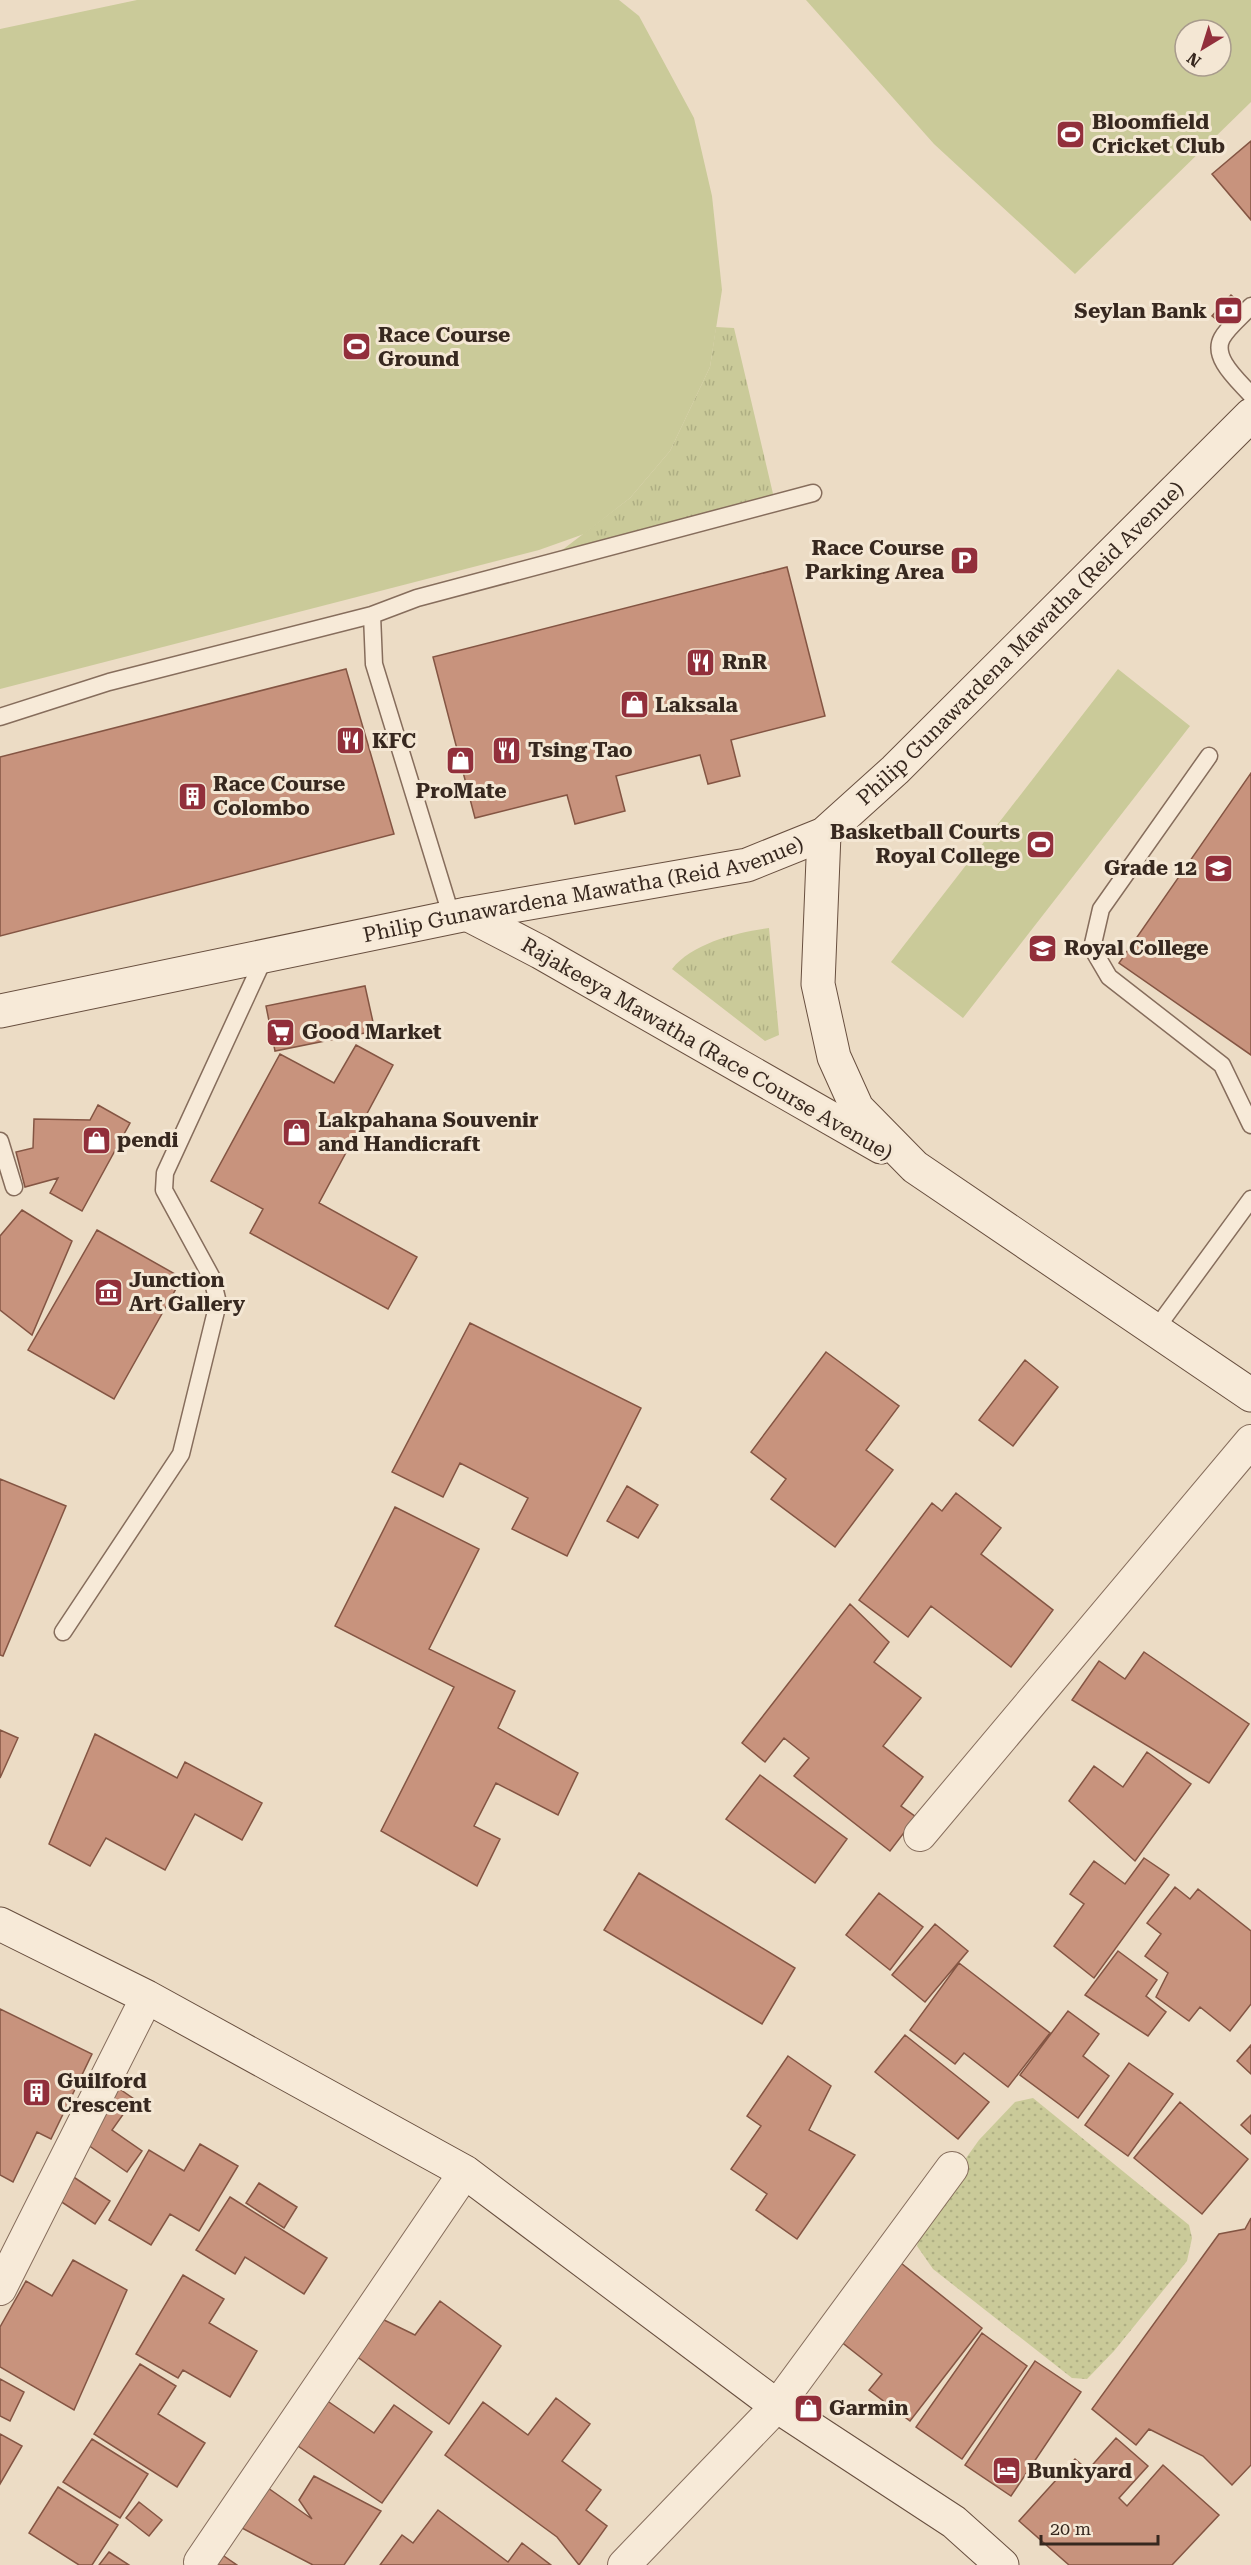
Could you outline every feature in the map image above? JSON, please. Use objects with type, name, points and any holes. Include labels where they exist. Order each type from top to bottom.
[{"type":"main road","name":"Philip Gunawardena Mawatha (Reid Avenue)","points":[[0,1011],[460,916],[747,865],[824,834],[904,761],[1251,414]]},
{"type":"main road","name":"Rajakeeya Mawatha (Race Course Avenue)","points":[[824,834],[818,984],[834,1057],[857,1108],[915,1167]]},
{"type":"main road","name":"Rajakeeya Mawatha (Race Course Avenue)","points":[[460,916],[540,952],[915,1167],[1251,1395]]},
{"type":"main road","points":[[0,1924],[147,1997],[465,2172],[777,2406],[954,2522],[1002,2565]]},
{"type":"street","points":[[920,1835],[1251,1441]]},
{"type":"street","points":[[0,2289],[147,1997]]},
{"type":"street","points":[[624,2565],[777,2406],[952,2168]]},
{"type":"street","points":[[200,2562],[465,2172]]},
{"type":"lane","points":[[1251,306],[1222,338],[1220,349],[1226,366],[1251,395]]},
{"type":"lane","points":[[0,717],[110,682],[372,615],[417,598],[813,493]]},
{"type":"lane","points":[[372,615],[374,664],[460,916]]},
{"type":"lane","points":[[1209,756],[1101,909],[1092,948],[1109,977],[1222,1065],[1251,1125]]},
{"type":"lane","points":[[63,1632],[182,1454],[218,1303],[212,1278],[164,1190],[165,1173],[266,956]]},
{"type":"lane","points":[[0,1142],[14,1187]]},
{"type":"lane","points":[[1155,1330],[1251,1199]]},
{"type":"green space","name":"Race Course Ground","points":[[137,0],[619,0],[639,16],[694,118],[712,196],[722,290],[710,367],[670,451],[630,498],[584,534],[539,550],[0,689],[0,29]]},
{"type":"green space","name":"Bloomfield Cricket Club","points":[[806,0],[1251,0],[1251,102],[1075,274],[934,144]]},
{"type":"green space","points":[[716,327],[734,328],[774,498],[557,554],[630,498],[670,451],[710,367]]},
{"type":"green space","name":"Basketball Courts Royal College","points":[[1118,669],[1190,726],[963,1018],[891,962]]},
{"type":"green space","points":[[769,928],[779,1035],[765,1041],[672,969],[691,952],[716,940]]},
{"type":"green space","points":[[1033,2098],[1189,2225],[1192,2238],[1187,2261],[1114,2351],[1087,2379],[1072,2378],[933,2269],[917,2246],[924,2217],[979,2140],[1015,2102]]},
{"type":"building","points":[[1251,141],[1251,220],[1212,174]]},
{"type":"building","name":"Seylan Bank","points":[[1231,295],[1244,306],[1226,327],[1212,316]]},
{"type":"building","points":[[787,567],[825,716],[731,740],[740,776],[708,784],[700,755],[616,776],[625,811],[575,824],[567,795],[475,818],[433,657]]},
{"type":"building","name":"Race Course Colombo","points":[[346,669],[394,834],[0,936],[0,757]]},
{"type":"building","name":"Grade 12","points":[[1251,773],[1251,1055],[1119,963]]},
{"type":"building","points":[[365,986],[375,1031],[275,1051],[266,1006]]},
{"type":"building","name":"Lakpahana Souvenir and Handicraft","points":[[356,1045],[393,1065],[319,1203],[417,1257],[388,1309],[250,1233],[263,1209],[211,1181],[280,1054],[334,1083]]},
{"type":"building","points":[[98,1105],[130,1123],[82,1211],[50,1193],[58,1178],[25,1187],[16,1152],[33,1148],[34,1119],[90,1120]]},
{"type":"building","points":[[22,1210],[72,1241],[32,1335],[0,1310],[0,1236]]},
{"type":"building","points":[[97,1230],[182,1278],[114,1399],[28,1350]]},
{"type":"building","points":[[470,1323],[641,1408],[567,1556],[512,1529],[528,1498],[460,1463],[443,1497],[392,1472]]},
{"type":"building","points":[[826,1352],[899,1406],[866,1450],[893,1470],[835,1547],[771,1499],[786,1479],[751,1452]]},
{"type":"building","points":[[1025,1360],[1058,1387],[1013,1446],[979,1420]]},
{"type":"building","points":[[0,1479],[66,1506],[3,1656],[0,1655]]},
{"type":"building","points":[[627,1486],[658,1505],[638,1538],[607,1521]]},
{"type":"building","points":[[956,1493],[1001,1528],[981,1554],[1053,1610],[1011,1667],[931,1606],[908,1637],[859,1600],[932,1503],[942,1511]]},
{"type":"building","points":[[395,1507],[479,1549],[429,1649],[515,1691],[498,1728],[578,1773],[558,1815],[496,1783],[474,1826],[500,1839],[477,1886],[381,1831],[454,1687],[335,1626]]},
{"type":"building","points":[[850,1604],[889,1642],[874,1662],[921,1698],[883,1746],[923,1777],[901,1806],[916,1817],[890,1851],[794,1776],[809,1758],[784,1738],[765,1762],[742,1743]]},
{"type":"building","points":[[1144,1652],[1249,1724],[1209,1783],[1072,1700],[1099,1661],[1125,1679]]},
{"type":"building","points":[[0,1730],[18,1738],[0,1778]]},
{"type":"building","points":[[95,1734],[177,1778],[185,1762],[262,1803],[242,1840],[195,1814],[165,1870],[106,1838],[90,1866],[49,1844]]},
{"type":"building","points":[[1147,1752],[1191,1784],[1135,1861],[1069,1801],[1094,1766],[1123,1787]]},
{"type":"building","points":[[760,1775],[847,1839],[815,1883],[726,1819]]},
{"type":"building","points":[[1144,1858],[1169,1875],[1094,1978],[1054,1946],[1084,1904],[1070,1894],[1094,1861],[1125,1884]]},
{"type":"building","points":[[639,1873],[795,1968],[762,2024],[604,1930]]},
{"type":"building","points":[[1175,1887],[1190,1899],[1198,1889],[1251,1931],[1251,2004],[1230,2031],[1200,2007],[1189,2021],[1156,1997],[1168,1973],[1145,1956],[1161,1934],[1147,1923]]},
{"type":"building","points":[[879,1893],[923,1927],[890,1970],[846,1935]]},
{"type":"building","points":[[935,1924],[968,1951],[925,2002],[892,1975]]},
{"type":"building","points":[[1118,1951],[1157,1980],[1146,1996],[1166,2012],[1148,2036],[1085,1995]]},
{"type":"building","points":[[959,1963],[1050,2033],[1008,2087],[964,2053],[955,2064],[910,2030]]},
{"type":"building","name":"Guilford Crescent","points":[[0,2009],[92,2054],[51,2139],[37,2132],[13,2182],[0,2175]]},
{"type":"building","points":[[1068,2011],[1099,2034],[1083,2056],[1109,2076],[1078,2118],[1020,2075]]},
{"type":"building","points":[[905,2035],[989,2102],[958,2139],[875,2072]]},
{"type":"building","points":[[1251,2045],[1251,2074],[1237,2061]]},
{"type":"building","points":[[788,2056],[831,2086],[809,2130],[855,2155],[797,2239],[756,2210],[767,2194],[731,2169],[761,2126],[747,2116]]},
{"type":"building","points":[[1129,2063],[1173,2094],[1128,2156],[1085,2125]]},
{"type":"building","points":[[111,2083],[134,2099],[112,2130],[142,2151],[127,2172],[78,2138]]},
{"type":"building","points":[[1180,2102],[1248,2159],[1202,2214],[1134,2158]]},
{"type":"building","points":[[1251,2115],[1251,2134],[1241,2125]]},
{"type":"building","points":[[200,2144],[238,2166],[199,2231],[170,2214],[151,2245],[109,2220],[149,2150],[184,2171]]},
{"type":"building","points":[[72,2176],[110,2201],[95,2224],[57,2199]]},
{"type":"building","points":[[259,2183],[297,2207],[284,2228],[246,2203]]},
{"type":"building","points":[[230,2197],[327,2258],[304,2294],[245,2257],[235,2274],[196,2250]]},
{"type":"building","points":[[1251,2218],[1251,2465],[1232,2485],[1203,2456],[1149,2429],[1136,2445],[1092,2409],[1219,2234],[1245,2229]]},
{"type":"building","points":[[891,2255],[982,2328],[910,2421],[869,2390],[882,2374],[830,2333]]},
{"type":"building","points":[[73,2260],[127,2290],[74,2410],[0,2367],[0,2327],[26,2281],[52,2296]]},
{"type":"building","points":[[183,2275],[224,2299],[209,2323],[257,2351],[230,2397],[183,2370],[178,2378],[136,2354]]},
{"type":"building","points":[[440,2301],[501,2346],[449,2424],[352,2353],[378,2317],[415,2335]]},
{"type":"building","points":[[982,2333],[1027,2366],[962,2459],[916,2427]]},
{"type":"building","points":[[1035,2361],[1081,2392],[1011,2496],[965,2465]]},
{"type":"building","points":[[140,2364],[176,2386],[158,2414],[205,2443],[177,2487],[94,2434]]},
{"type":"building","points":[[0,2379],[24,2392],[10,2421],[0,2416]]},
{"type":"building","points":[[556,2398],[590,2424],[562,2461],[601,2490],[586,2510],[607,2526],[579,2565],[557,2537],[445,2455],[483,2402],[528,2435]]},
{"type":"building","points":[[326,2400],[374,2433],[394,2405],[432,2432],[382,2503],[295,2444]]},
{"type":"building","points":[[0,2434],[22,2446],[0,2484]]},
{"type":"building","points":[[1116,2438],[1148,2466],[1119,2498],[1127,2506],[1163,2465],[1219,2515],[1172,2565],[1069,2565],[1019,2521],[1075,2459],[1088,2470]]},
{"type":"building","points":[[92,2439],[148,2474],[120,2518],[63,2482]]},
{"type":"building","points":[[314,2476],[381,2511],[344,2565],[313,2565],[240,2527],[268,2488],[312,2519],[299,2500]]},
{"type":"building","points":[[58,2487],[118,2525],[92,2565],[79,2565],[29,2533]]},
{"type":"building","points":[[139,2502],[162,2520],[149,2536],[126,2518]]},
{"type":"building","points":[[438,2510],[508,2562],[522,2543],[551,2565],[380,2565],[402,2535],[413,2543]]},
{"type":"building","points":[[109,2552],[129,2565],[99,2565]]},
{"type":"building","points":[[221,2554],[237,2565],[214,2565]]},
{"type":"place","name":"Bloomfield Cricket Club","points":[[1071,134]]},
{"type":"place","name":"Seylan Bank","points":[[1228,311]]},
{"type":"place","name":"Race Course Ground","points":[[357,347]]},
{"type":"place","name":"Race Course Parking Area","points":[[965,560]]},
{"type":"place","name":"RnR","points":[[701,662]]},
{"type":"place","name":"Laksala","points":[[634,705]]},
{"type":"place","name":"KFC","points":[[351,741]]},
{"type":"place","name":"Tsing Tao","points":[[507,750]]},
{"type":"place","name":"ProMate","points":[[461,760]]},
{"type":"place","name":"Race Course Colombo","points":[[192,796]]},
{"type":"place","name":"Basketball Courts Royal College","points":[[1041,844]]},
{"type":"place","name":"Grade 12","points":[[1218,868]]},
{"type":"place","name":"Royal College","points":[[1043,948]]},
{"type":"place","name":"Good Market","points":[[281,1032]]},
{"type":"place","name":"Lakpahana Souvenir and Handicraft","points":[[297,1132]]},
{"type":"place","name":"pendi","points":[[96,1140]]},
{"type":"place","name":"Junction Art Gallery","points":[[108,1292]]},
{"type":"place","name":"Guilford Crescent","points":[[36,2093]]},
{"type":"place","name":"Garmin","points":[[808,2408]]},
{"type":"place","name":"Bunkyard","points":[[1006,2471]]}]
